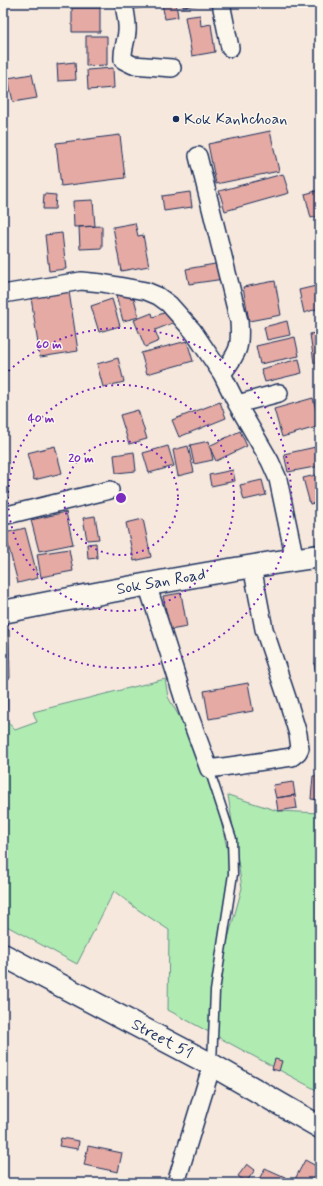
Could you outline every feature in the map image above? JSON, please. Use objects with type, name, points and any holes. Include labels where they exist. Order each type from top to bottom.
[{"type":"main road","name":"Sok San Road","points":[[3,612],[147,584],[320,556]]},
{"type":"main road","name":"Street 51","points":[[3,954],[212,1065],[320,1127]]},
{"type":"street","points":[[124,3],[127,26],[123,46],[123,60],[133,65],[172,68]]},
{"type":"street","points":[[221,3],[230,48]]},
{"type":"street","points":[[198,156],[239,320],[240,335],[236,354],[222,374]]},
{"type":"street","points":[[3,294],[81,281],[130,287],[146,291],[158,296],[169,304],[193,331],[222,374],[237,404],[270,461],[278,479],[295,560]]},
{"type":"street","points":[[237,404],[279,393]]},
{"type":"street","points":[[3,516],[110,490]]},
{"type":"street","points":[[147,584],[186,706],[209,768],[292,757],[300,748],[298,734],[264,629],[252,566]]},
{"type":"street","points":[[176,1183],[212,1065]]},
{"type":"lane","points":[[209,768],[232,839],[233,874],[215,991],[212,1065]]},
{"type":"green space","points":[[165,679],[168,697],[209,769],[233,874],[221,964],[242,888],[228,795],[278,811],[320,813],[320,1092],[168,1010],[169,930],[137,909],[114,891],[77,964],[3,924],[3,768],[6,767],[4,718],[15,730],[37,722],[33,712]]},
{"type":"building","points":[[132,3],[155,3],[155,6],[132,9]]},
{"type":"building","points":[[162,3],[176,3],[178,17],[165,19]]},
{"type":"building","points":[[183,3],[201,3],[202,4],[183,7]]},
{"type":"building","points":[[72,8],[100,8],[100,32],[72,32]]},
{"type":"building","points":[[200,15],[201,26],[211,24],[215,52],[192,56],[185,17]]},
{"type":"building","points":[[86,36],[107,36],[107,65],[86,66]]},
{"type":"building","points":[[75,62],[76,80],[58,81],[57,64]]},
{"type":"building","points":[[113,68],[114,88],[88,90],[87,70]]},
{"type":"building","points":[[32,74],[37,98],[13,102],[8,78]]},
{"type":"building","points":[[270,131],[279,171],[216,184],[208,144]]},
{"type":"building","points":[[120,135],[125,178],[61,186],[56,143]]},
{"type":"building","points":[[283,174],[289,193],[225,211],[219,191]]},
{"type":"building","points":[[320,190],[320,216],[311,218],[305,194]]},
{"type":"building","points":[[190,192],[192,207],[164,211],[162,196]]},
{"type":"building","points":[[44,194],[56,195],[55,209],[43,209]]},
{"type":"building","points":[[93,200],[95,226],[74,227],[73,201]]},
{"type":"building","points":[[135,223],[138,236],[143,235],[149,266],[121,271],[113,227]]},
{"type":"building","points":[[102,226],[102,248],[80,249],[79,227]]},
{"type":"building","points":[[62,233],[66,269],[49,271],[45,235]]},
{"type":"building","points":[[221,263],[224,279],[189,284],[186,269]]},
{"type":"building","points":[[275,281],[281,315],[249,321],[243,287]]},
{"type":"building","points":[[68,285],[78,351],[40,357],[30,291]]},
{"type":"building","points":[[320,285],[320,308],[304,313],[299,290]]},
{"type":"building","points":[[132,291],[139,317],[123,321],[116,295]]},
{"type":"building","points":[[112,299],[120,326],[99,332],[91,306]]},
{"type":"building","points":[[174,309],[178,321],[155,330],[159,341],[145,347],[134,320],[152,313],[153,317]]},
{"type":"building","points":[[287,321],[290,335],[267,340],[264,327]]},
{"type":"building","points":[[320,332],[320,362],[314,363],[310,334]]},
{"type":"building","points":[[295,337],[299,356],[260,364],[256,346]]},
{"type":"building","points":[[187,341],[193,361],[147,374],[141,353]]},
{"type":"building","points":[[118,358],[124,382],[103,387],[97,364]]},
{"type":"building","points":[[299,359],[302,373],[265,382],[261,369]]},
{"type":"building","points":[[313,398],[320,426],[282,437],[274,409]]},
{"type":"building","points":[[220,402],[226,418],[179,437],[172,420]]},
{"type":"building","points":[[138,410],[147,439],[129,444],[120,415]]},
{"type":"building","points":[[240,431],[247,446],[216,461],[209,446]]},
{"type":"building","points":[[209,441],[213,460],[194,464],[190,445]]},
{"type":"building","points":[[55,446],[62,473],[34,480],[27,453]]},
{"type":"building","points":[[168,446],[174,466],[149,473],[143,453]]},
{"type":"building","points":[[188,446],[194,472],[178,476],[173,450]]},
{"type":"building","points":[[320,446],[320,466],[288,472],[284,454]]},
{"type":"building","points":[[134,452],[136,471],[116,473],[114,455]]},
{"type":"building","points":[[233,470],[235,481],[211,486],[209,475]]},
{"type":"building","points":[[320,474],[320,502],[310,504],[303,478]]},
{"type":"building","points":[[262,480],[266,495],[244,500],[240,485]]},
{"type":"building","points":[[66,512],[73,544],[39,551],[31,520]]},
{"type":"building","points":[[95,516],[99,539],[87,540],[83,518]]},
{"type":"building","points":[[143,519],[151,557],[134,561],[126,523]]},
{"type":"building","points":[[25,528],[38,578],[18,583],[5,533]]},
{"type":"building","points":[[96,543],[97,558],[88,559],[87,544]]},
{"type":"building","points":[[69,549],[73,571],[41,577],[37,554]]},
{"type":"building","points":[[181,593],[187,627],[170,630],[163,596]]},
{"type":"building","points":[[3,630],[9,630],[10,678],[3,679]]},
{"type":"building","points":[[320,663],[320,681],[318,681],[314,664]]},
{"type":"building","points":[[3,683],[7,683],[7,709],[3,709]]},
{"type":"building","points":[[248,683],[253,711],[209,719],[204,691]]},
{"type":"building","points":[[313,776],[320,776],[320,800],[311,799]]},
{"type":"building","points":[[293,782],[295,795],[276,798],[273,785]]},
{"type":"building","points":[[295,795],[297,808],[278,811],[276,798]]},
{"type":"building","points":[[275,1059],[282,1061],[279,1071],[272,1069]]},
{"type":"building","points":[[61,1138],[79,1141],[78,1149],[59,1146]]},
{"type":"building","points":[[88,1146],[122,1153],[118,1172],[84,1165]]},
{"type":"building","points":[[305,1160],[320,1168],[320,1183],[298,1183],[294,1181]]},
{"type":"building","points":[[247,1164],[255,1170],[246,1182],[238,1176]]},
{"type":"building","points":[[265,1168],[285,1177],[282,1183],[257,1183]]},
{"type":"place","name":"Kok Kanhchoan","points":[[176,119]]}]
